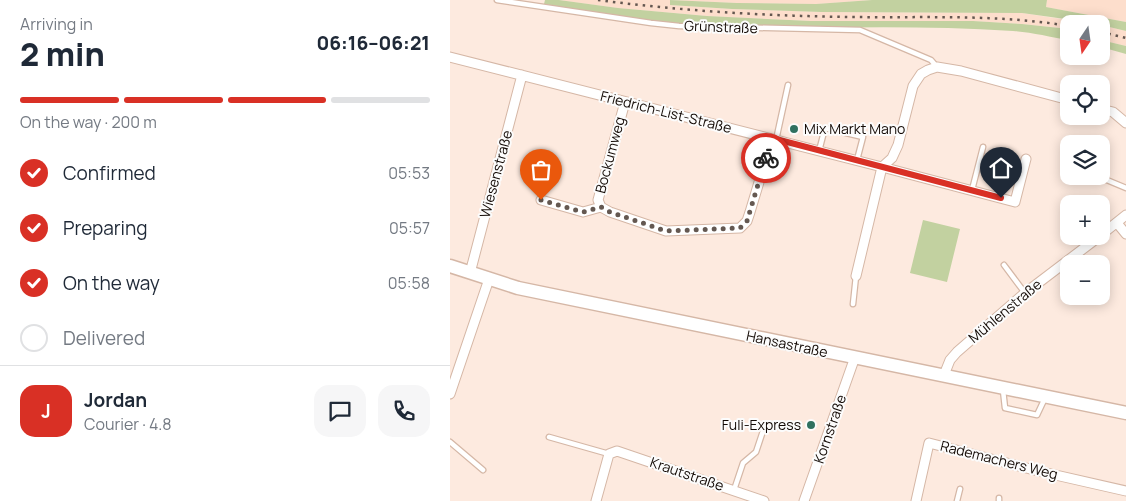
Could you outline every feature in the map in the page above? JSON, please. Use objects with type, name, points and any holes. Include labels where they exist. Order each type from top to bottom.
[{"type":"main road","name":"Hansastraße","points":[[450,266],[518,288],[1126,414]]},
{"type":"street","name":"Friedrich-List-Straße","points":[[450,57],[1015,202],[1026,159]]},
{"type":"street","points":[[856,276],[882,167],[892,158],[898,145],[913,86],[921,74],[937,67],[961,71],[1060,98]]},
{"type":"street","name":"Wiesenstraße","points":[[470,273],[522,75]]},
{"type":"street","name":"Bockumweg","points":[[625,102],[598,200],[601,207],[610,212],[666,231],[740,228],[747,221],[774,139]]},
{"type":"street","points":[[1110,111],[1126,123]]},
{"type":"street","name":"Bockumweg","points":[[541,200],[583,212],[601,207]]},
{"type":"street","name":"Mühlenstraße","points":[[1110,228],[1126,214]]},
{"type":"street","points":[[1117,223],[1126,234]]},
{"type":"street","name":"Mühlenstraße","points":[[944,375],[950,360],[957,352],[1025,293],[1088,245]]},
{"type":"street","points":[[450,394],[489,279]]},
{"type":"street","name":"Kornstraße","points":[[804,501],[855,357]]},
{"type":"street","name":"Rademachers Weg","points":[[916,501],[929,443],[1126,491]]},
{"type":"street","name":"Krautstraße","points":[[609,454],[617,451],[764,501]]},
{"type":"street","points":[[596,501],[609,454]]},
{"type":"lane","name":"Grünstraße","points":[[498,0],[651,24],[860,30],[931,60],[937,67]]},
{"type":"lane","points":[[774,139],[788,85]]},
{"type":"lane","points":[[819,151],[825,128],[863,137],[857,161]]},
{"type":"lane","points":[[972,190],[984,147]]},
{"type":"lane","points":[[1110,181],[1126,188]]},
{"type":"lane","points":[[1004,265],[1025,293]]},
{"type":"lane","points":[[853,304],[856,276]]},
{"type":"lane","points":[[1003,388],[1005,408],[1037,415],[1046,397]]},
{"type":"lane","points":[[734,490],[743,463],[756,452],[765,425]]},
{"type":"lane","points":[[549,437],[609,454]]},
{"type":"lane","points":[[450,442],[483,470]]},
{"type":"lane","points":[[957,501],[960,489]]},
{"type":"shaded area","points":[[559,0],[670,0],[670,5],[821,12],[1022,13],[1060,19],[1060,28],[973,21],[811,21],[707,16],[618,8]]},
{"type":"shaded area","points":[[670,0],[872,0],[816,4]]},
{"type":"shaded area","points":[[1047,0],[1126,0],[1126,22],[1110,19],[1110,15],[1089,15],[1046,7]]},
{"type":"shaded area","points":[[1110,27],[1126,31],[1126,46],[1110,42]]},
{"type":"green space","points":[[545,0],[559,0],[618,8],[707,16],[811,21],[973,21],[1022,24],[1060,28],[1060,38],[1034,33],[973,29],[691,25],[635,19],[544,4]]},
{"type":"green space","points":[[670,0],[816,4],[872,0],[1047,0],[1046,7],[1089,15],[1060,15],[1060,18],[1022,13],[821,12],[670,5]]},
{"type":"green space","points":[[1110,19],[1126,22],[1126,31],[1110,27]]},
{"type":"green space","points":[[1110,42],[1126,46],[1126,54],[1110,50]]},
{"type":"green space","points":[[923,220],[960,229],[947,282],[910,273]]},
{"type":"railway","points":[[598,0],[693,10],[756,14],[988,18],[1060,25]]},
{"type":"railway","points":[[1110,34],[1126,38]]},
{"type":"way so far","points":[[541,200],[583,212],[601,207],[610,212],[666,231],[740,228],[747,221],[766,158]]},
{"type":"place","name":"Mix Markt Mano","points":[[794,129]]},
{"type":"place","name":"Fuli-Express","points":[[811,425]]},
{"type":"route","points":[[766,158],[772,138],[1001,198]]}]
